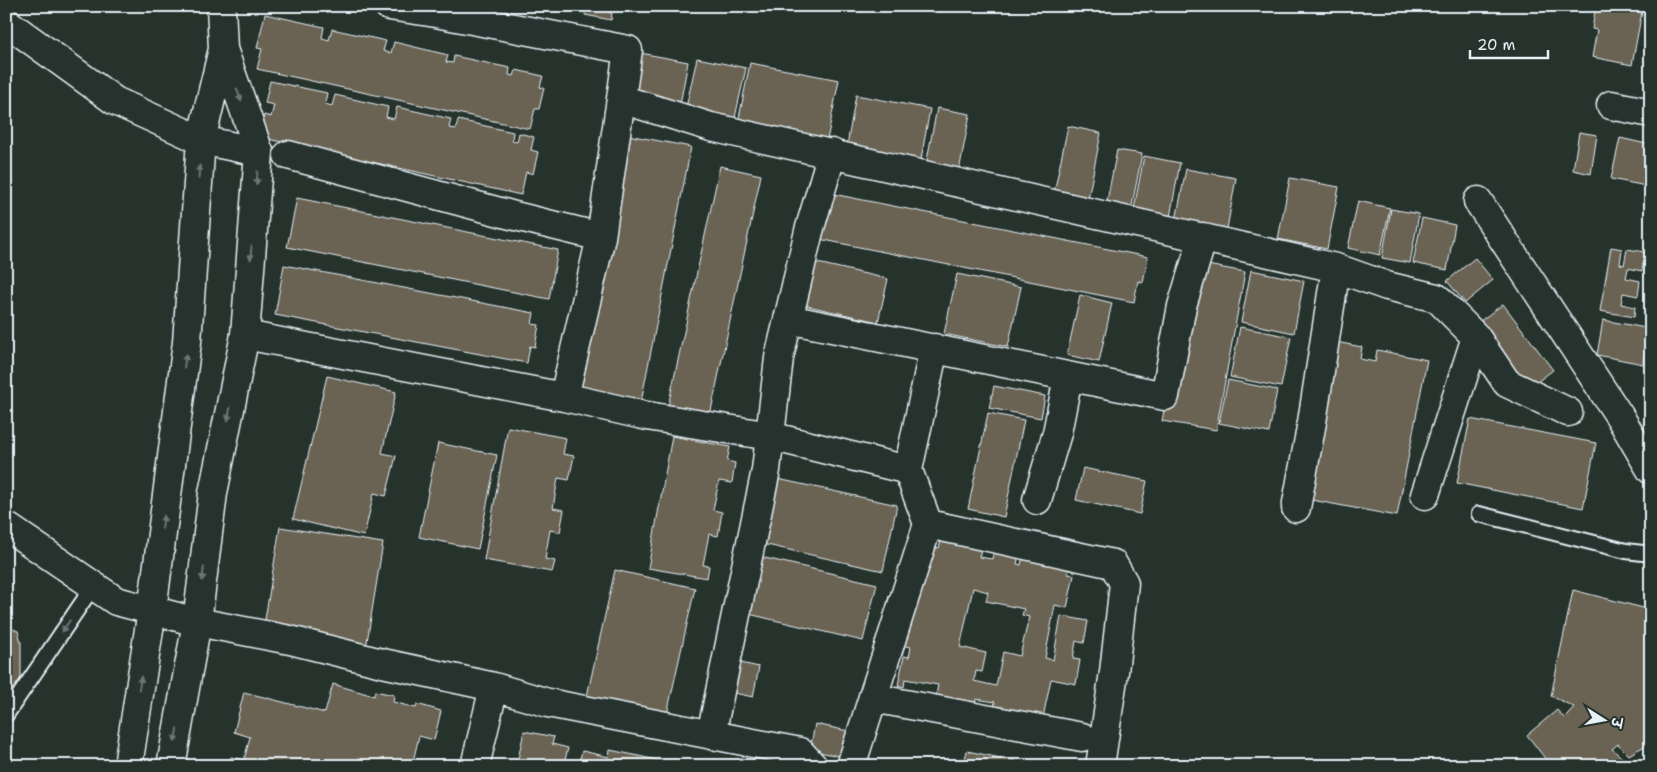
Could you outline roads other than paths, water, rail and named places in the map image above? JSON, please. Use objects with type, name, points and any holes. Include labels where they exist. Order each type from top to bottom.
[{"type":"street","points":[[128,766],[152,610],[187,342],[201,140],[223,49],[221,6]]},
{"type":"street","points":[[389,6],[493,15],[628,50],[601,237],[564,397]]},
{"type":"street","points":[[6,22],[115,101],[201,140],[259,152]]},
{"type":"street","points":[[171,766],[197,622],[213,494],[245,335],[259,152],[223,49]]},
{"type":"street","points":[[621,99],[711,126],[1336,268],[1387,286],[1437,298],[1476,337],[1507,383],[1568,412]]},
{"type":"street","points":[[1611,105],[1651,113]]},
{"type":"street","points":[[712,735],[743,591],[766,470],[779,358],[810,231],[832,153]]},
{"type":"street","points":[[288,154],[510,215],[601,237]]},
{"type":"street","points":[[1478,201],[1620,417],[1651,470]]},
{"type":"street","points":[[788,319],[1165,396],[1182,306],[1203,237]]},
{"type":"street","points":[[1296,508],[1312,422],[1336,268]]},
{"type":"street","points":[[245,335],[564,397],[647,416],[770,436],[908,470]]},
{"type":"street","points":[[1425,494],[1476,337]]},
{"type":"street","points":[[851,766],[928,524],[908,470],[934,348]]},
{"type":"street","points":[[1037,500],[1057,433],[1068,377]]},
{"type":"street","points":[[928,524],[1113,564],[1124,583],[1114,672],[1100,766]]},
{"type":"street","points":[[6,526],[116,601],[197,622],[290,640],[378,662],[494,687],[548,703],[800,752],[813,766]]},
{"type":"street","points":[[475,766],[494,687]]},
{"type":"street","points":[[873,698],[1082,737]]},
{"type":"lane","points":[[1479,514],[1626,551],[1651,554]]},
{"type":"lane","points":[[6,715],[94,585]]}]
